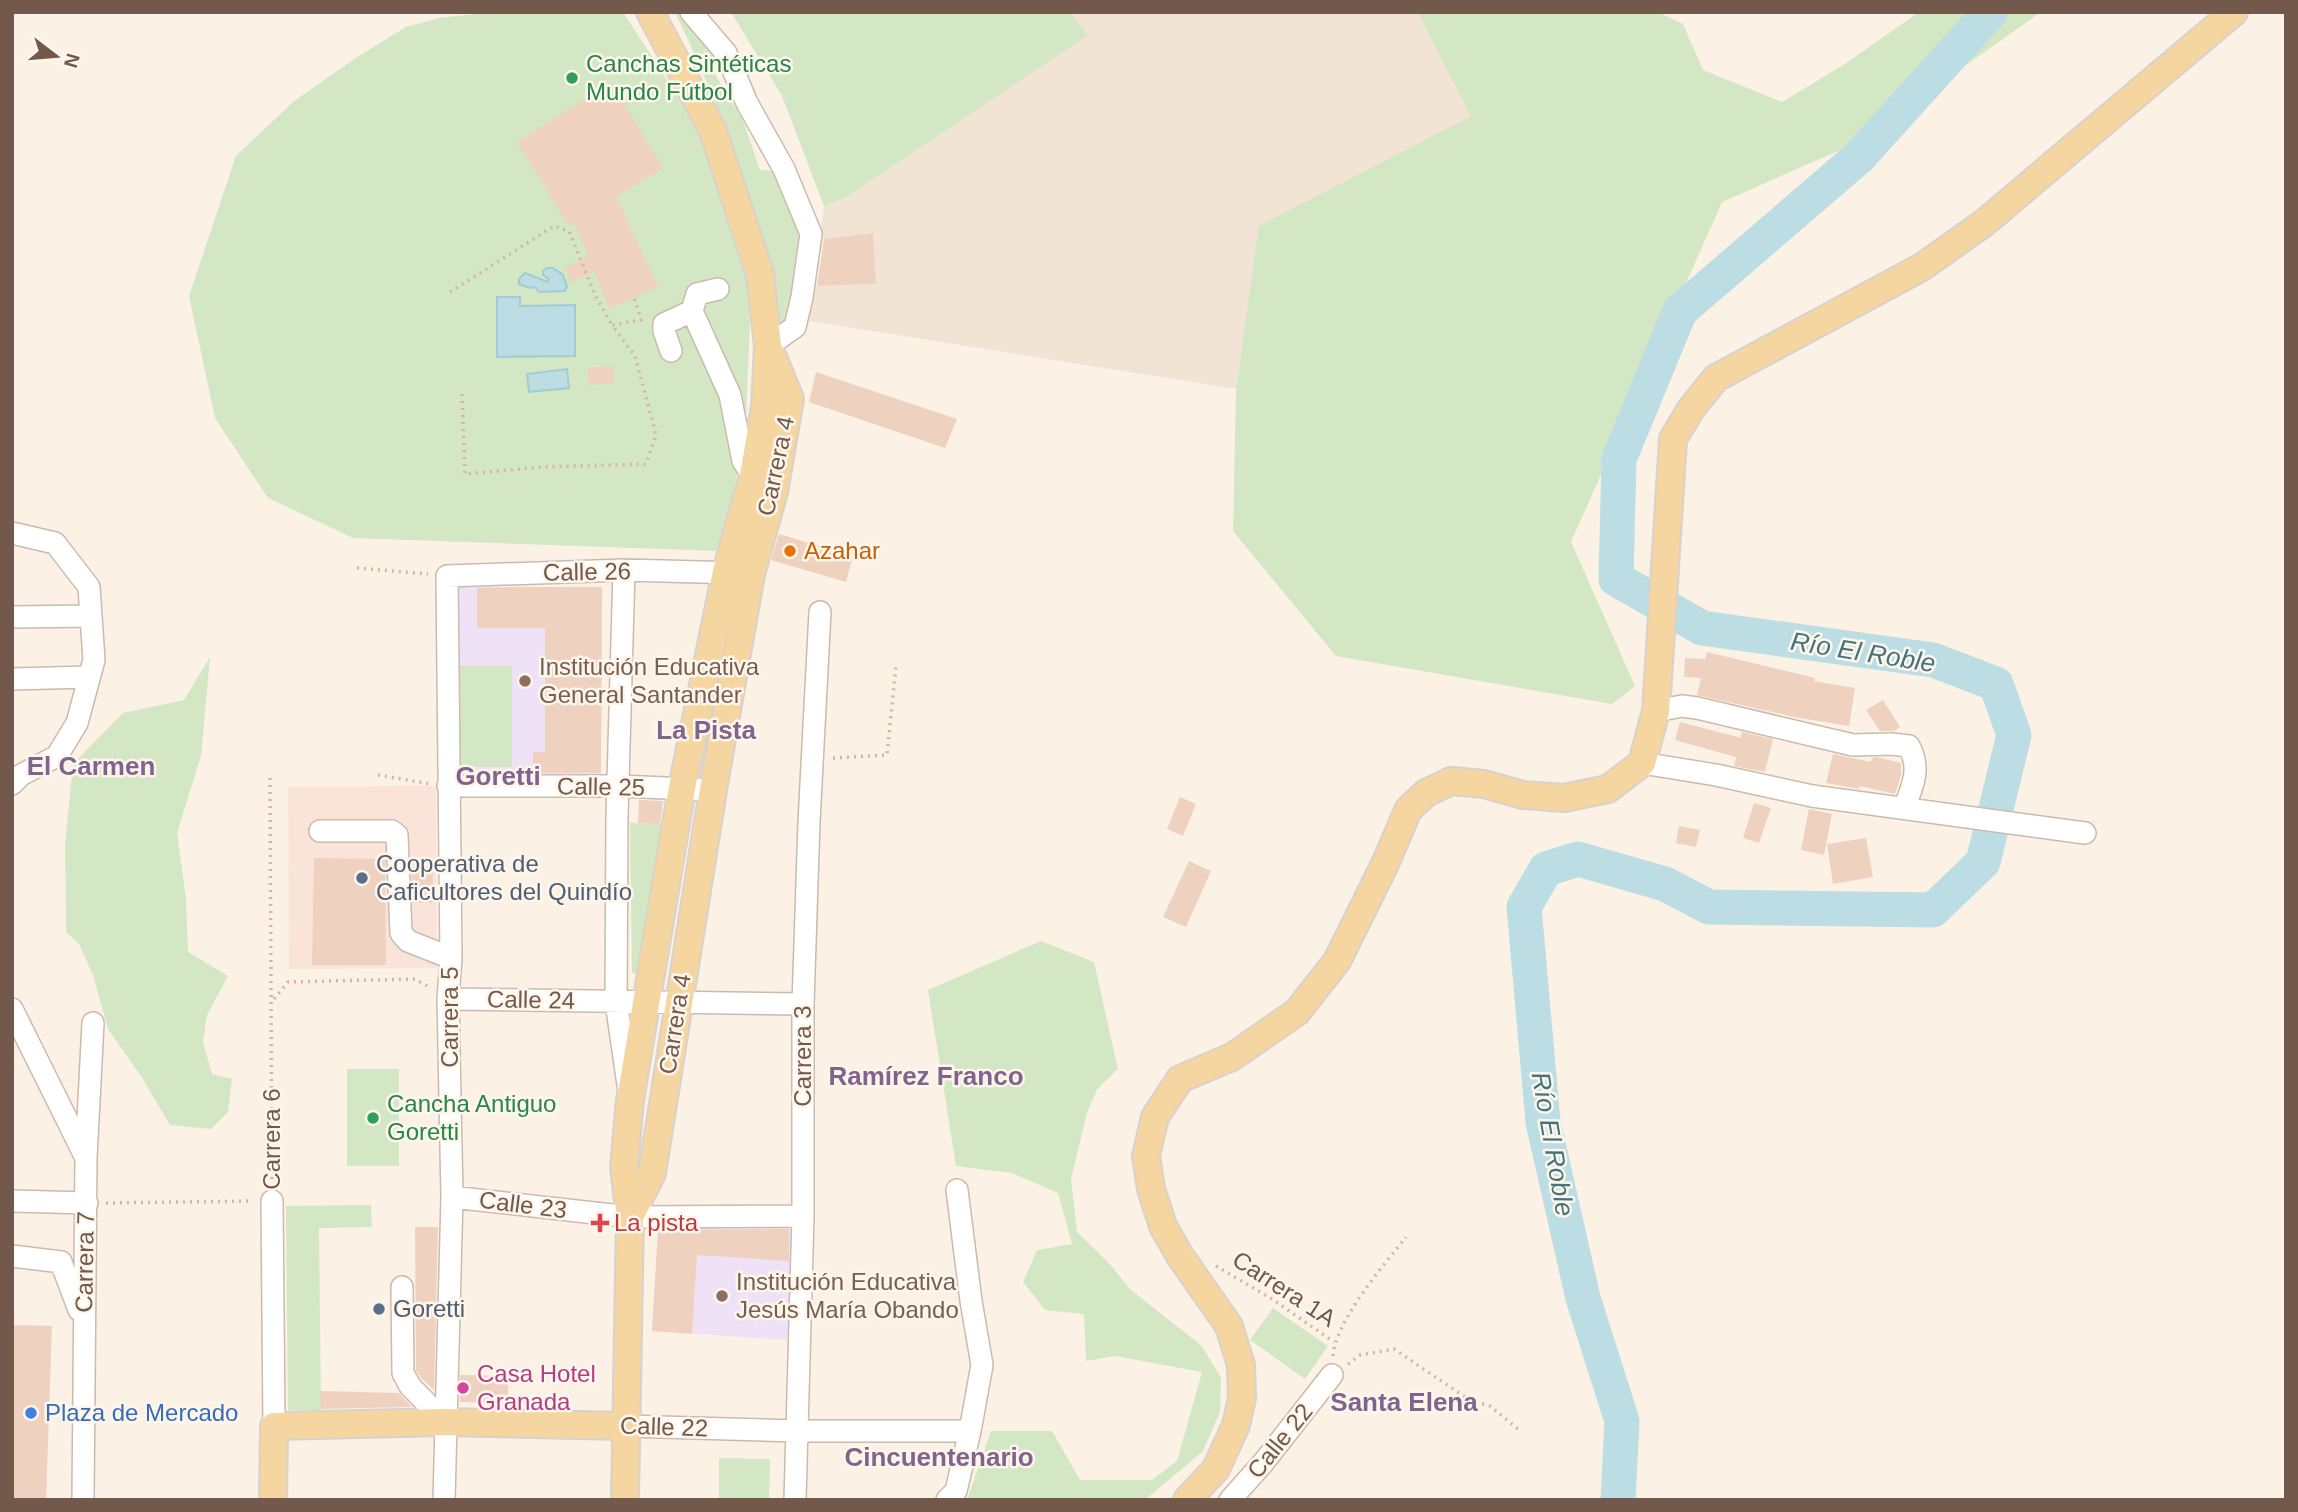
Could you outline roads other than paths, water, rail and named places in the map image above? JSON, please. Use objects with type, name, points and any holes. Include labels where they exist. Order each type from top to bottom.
[{"type":"main road","points":[[650,12],[713,131],[760,274],[768,346]]},
{"type":"main road","points":[[1190,1499],[1216,1469],[1236,1425],[1242,1398],[1241,1365],[1229,1326],[1180,1256],[1163,1226],[1151,1189],[1146,1156],[1155,1117],[1180,1079],[1232,1056],[1297,1012],[1337,961],[1386,862],[1408,810],[1426,793],[1451,781],[1483,784],[1523,795],[1564,798],[1608,789],[1642,763],[1656,711],[1673,439],[1690,409],[1716,378],[1922,267],[1994,214],[2234,12]]},
{"type":"main road","name":"Carrera 4","points":[[630,1217],[652,1173],[713,790],[739,573],[765,405],[768,346]]},
{"type":"main road","name":"Carrera 4","points":[[625,1500],[630,1217],[624,1167],[629,1100],[681,788],[739,573],[774,492],[790,399],[768,346]]},
{"type":"main road","name":"Calle 22","points":[[274,1426],[444,1422],[625,1426]]},
{"type":"main road","name":"Carrera 6","points":[[273,1500],[274,1426]]},
{"type":"street","points":[[691,12],[726,53],[747,103],[784,169],[811,234],[795,327],[768,346]]},
{"type":"street","points":[[718,289],[697,294],[692,311],[730,396],[743,461],[753,476]]},
{"type":"street","points":[[671,351],[664,324],[692,311]]},
{"type":"street","points":[[12,533],[55,543],[89,587],[94,660],[77,723],[57,756],[20,775],[12,783]]},
{"type":"street","name":"Calle 26","points":[[447,576],[624,570],[739,573]]},
{"type":"street","name":"Carrera 4","points":[[624,570],[616,1002],[629,1100]]},
{"type":"street","name":"Carrera 5","points":[[444,1500],[452,1197],[448,999],[451,958],[447,576]]},
{"type":"street","name":"Carrera 3","points":[[794,1500],[803,1216],[803,1004],[820,612]]},
{"type":"street","points":[[12,617],[91,616]]},
{"type":"street","points":[[12,678],[89,677]]},
{"type":"street","points":[[1656,711],[1682,706],[1853,746],[1909,746],[1915,757],[1915,779],[1904,808]]},
{"type":"street","points":[[1642,763],[1716,775],[1812,796],[2085,833]]},
{"type":"street","name":"Calle 25","points":[[448,786],[618,786],[713,790]]},
{"type":"street","points":[[320,831],[392,831],[397,835],[401,933],[408,941],[451,958]]},
{"type":"street","name":"Calle 24","points":[[448,999],[803,1004]]},
{"type":"street","points":[[12,1009],[86,1158]]},
{"type":"street","name":"Carrera 7","points":[[83,1500],[86,1158],[93,1024]]},
{"type":"street","points":[[951,1496],[970,1431],[982,1365],[957,1190]]},
{"type":"street","name":"Calle 23","points":[[452,1197],[630,1217],[803,1216]]},
{"type":"street","points":[[12,1201],[87,1203]]},
{"type":"street","name":"Carrera 6","points":[[272,1201],[274,1426]]},
{"type":"street","points":[[12,1256],[61,1262],[84,1321]]},
{"type":"street","points":[[402,1287],[403,1373],[410,1386],[444,1422]]},
{"type":"street","name":"Calle 22","points":[[1230,1500],[1264,1463],[1332,1376]]},
{"type":"street","name":"Calle 22","points":[[625,1426],[798,1431],[970,1431]]},
{"type":"water","points":[[547,268],[553,268],[563,275],[567,287],[565,291],[539,292],[535,287],[519,284],[519,279],[525,273],[548,282],[549,279],[543,275]]},
{"type":"water","points":[[497,297],[520,297],[520,306],[575,305],[575,356],[497,357]]},
{"type":"water","points":[[567,369],[569,388],[529,392],[527,374]]},
{"type":"waterway","name":"Río El Roble","points":[[1618,1500],[1622,1421],[1583,1298],[1543,1122],[1524,907],[1546,869],[1578,859],[1665,884],[1709,907],[1933,910],[1983,862],[2014,735],[1996,684],[1933,660],[1702,628],[1616,579],[1619,459],[1680,311],[1859,157],[1990,12]]},
{"type":"place","name":"Canchas Sintéticas Mundo Fútbol","points":[[572,78]]},
{"type":"place","name":"Azahar","points":[[790,551]]},
{"type":"place","name":"Institución Educativa General Santander","points":[[525,681]]},
{"type":"place","name":"Cooperativa de Caficultores del Quindío","points":[[362,878]]},
{"type":"place","name":"Cancha Antiguo Goretti","points":[[373,1118]]},
{"type":"place","name":"La pista","points":[[600,1223]]},
{"type":"place","name":"Institución Educativa Jesús María Obando","points":[[722,1296]]},
{"type":"place","name":"Goretti","points":[[379,1309]]},
{"type":"place","name":"Casa Hotel Granada","points":[[463,1388]]},
{"type":"place","name":"Plaza de Mercado","points":[[31,1413]]},
{"type":"district","name":"La Pista","points":[[706,730]]},
{"type":"district","name":"El Carmen","points":[[91,766]]},
{"type":"district","name":"Goretti","points":[[498,776]]},
{"type":"district","name":"Ramírez Franco","points":[[926,1076]]},
{"type":"district","name":"Santa Elena","points":[[1404,1402]]},
{"type":"district","name":"Cincuentenario","points":[[939,1457]]}]
